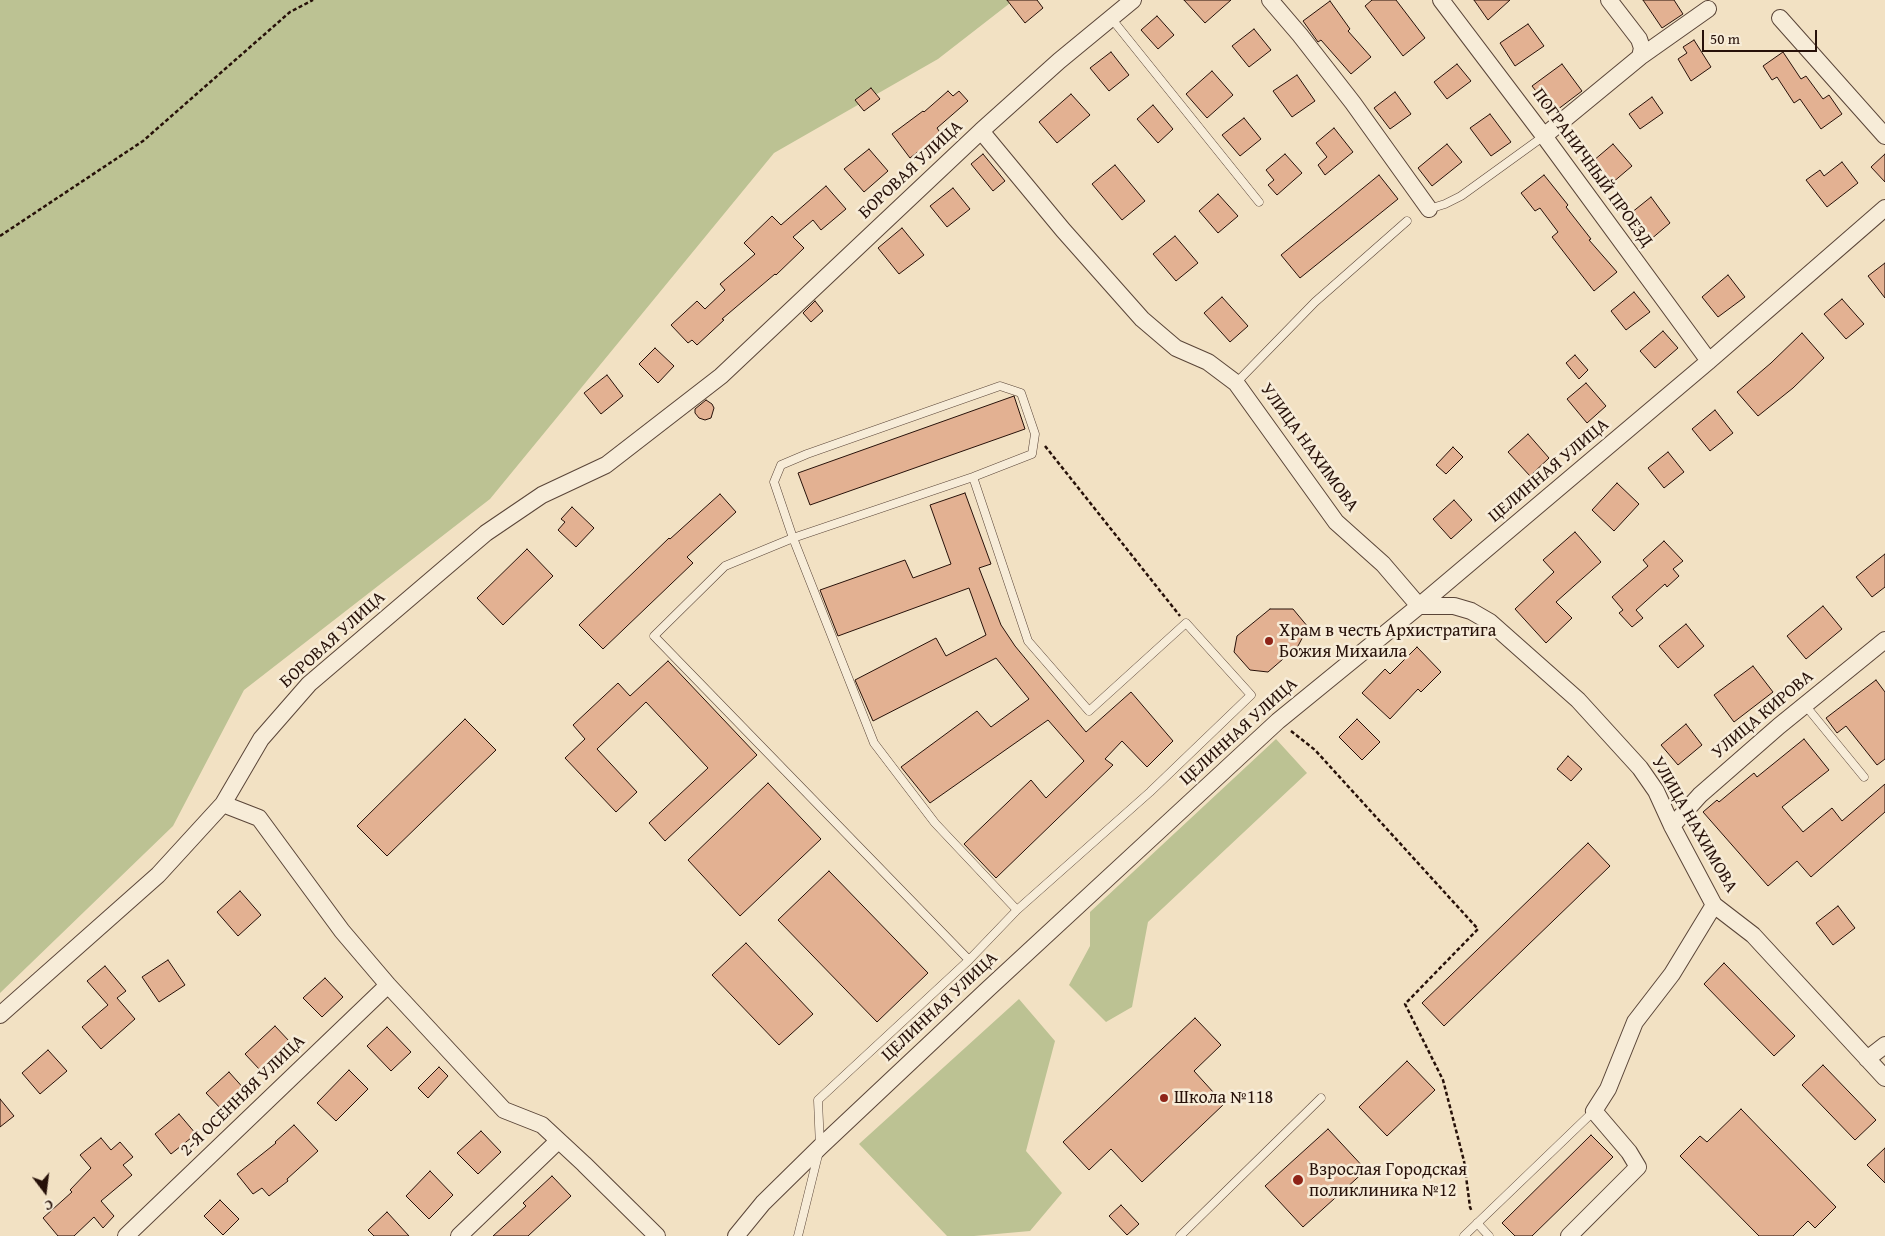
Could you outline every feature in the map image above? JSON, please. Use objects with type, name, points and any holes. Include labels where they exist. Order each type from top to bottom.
[{"type":"street","name":"БОРОВАЯ УЛИЦА","points":[[0,1016],[158,875],[223,804],[260,739],[309,684],[486,533],[542,495],[606,465],[721,376],[981,131],[1059,60],[1133,0]]},
{"type":"street","points":[[1270,0],[1353,103],[1429,209]]},
{"type":"street","name":"ПОГРАНИЧНЫЙ ПРОЕЗД","points":[[1442,0],[1709,362]]},
{"type":"street","points":[[1609,0],[1639,39],[1642,48],[1640,57]]},
{"type":"street","points":[[1544,136],[1640,57],[1708,9]]},
{"type":"street","points":[[1780,18],[1885,136]]},
{"type":"street","name":"УЛИЦА НАХИМОВА","points":[[981,131],[1063,230],[1142,320],[1176,348],[1208,362],[1236,384],[1336,522],[1383,564],[1419,606],[1454,606],[1471,611],[1490,622],[1578,700],[1640,768],[1656,792],[1714,905],[1753,935],[1885,1078]]},
{"type":"street","name":"ЦЕЛИННАЯ УЛИЦА","points":[[736,1236],[763,1203],[820,1147],[1278,721],[1419,606],[1709,362],[1885,208]]},
{"type":"street","name":"УЛИЦА КИРОВА","points":[[1672,826],[1700,795],[1805,705],[1885,640]]},
{"type":"street","points":[[223,804],[259,818],[342,931],[388,985],[504,1110],[542,1125],[657,1236]]},
{"type":"street","points":[[1569,1236],[1638,1167],[1629,1152],[1594,1111],[1608,1089],[1635,1022],[1672,974],[1714,905]]},
{"type":"street","name":"2-Я ОСЕННЯЯ УЛИЦА","points":[[126,1236],[388,985]]},
{"type":"street","points":[[1867,1059],[1885,1045]]},
{"type":"street","points":[[459,1236],[558,1141]]},
{"type":"lane","points":[[1111,18],[1259,202]]},
{"type":"lane","points":[[1429,209],[1461,196],[1544,136]]},
{"type":"lane","points":[[1236,384],[1315,302],[1407,221]]},
{"type":"lane","points":[[970,960],[654,636],[725,566],[793,538],[1032,454],[1035,434],[1021,393],[1000,386],[807,454],[781,465],[774,482],[793,538],[874,743],[936,823],[1017,910]]},
{"type":"lane","points":[[798,1236],[820,1147],[818,1100],[970,960],[1017,910],[1150,792],[1251,695],[1186,623],[1089,711],[1028,641],[973,476]]},
{"type":"lane","points":[[1805,705],[1864,777]]},
{"type":"lane","points":[[1180,1236],[1321,1098]]},
{"type":"lane","points":[[1464,1236],[1594,1111]]},
{"type":"lane","points":[[1477,1223],[1490,1236]]},
{"type":"path","points":[[0,236],[143,141],[290,12],[313,0]]},
{"type":"path","points":[[1035,434],[1186,623]]},
{"type":"path","points":[[1278,721],[1315,750],[1478,929],[1405,1004],[1443,1080],[1464,1161],[1470,1207],[1477,1223]]},
{"type":"green space","points":[[0,0],[1014,0],[938,59],[774,153],[490,499],[244,690],[173,826],[0,993]]},
{"type":"green space","points":[[1276,739],[1307,773],[1148,922],[1132,1007],[1106,1022],[1069,985],[1090,946],[1090,912]]},
{"type":"green space","points":[[1019,999],[1055,1041],[1026,1151],[1062,1193],[1030,1231],[974,1236],[947,1236],[859,1144]]},
{"type":"building","points":[[1007,0],[1037,0],[1043,8],[1025,23]]},
{"type":"building","points":[[1184,0],[1231,0],[1205,23]]},
{"type":"building","points":[[1372,0],[1396,0],[1425,38],[1403,56],[1365,6]]},
{"type":"building","points":[[1474,0],[1510,0],[1488,20]]},
{"type":"building","points":[[1643,0],[1674,0],[1683,14],[1662,28]]},
{"type":"building","points":[[1330,1],[1350,29],[1348,31],[1371,57],[1351,74],[1321,40],[1318,42],[1303,21]]},
{"type":"building","points":[[1157,16],[1174,35],[1158,49],[1141,30]]},
{"type":"building","points":[[1528,24],[1544,46],[1515,66],[1500,43]]},
{"type":"building","points":[[1254,29],[1271,50],[1249,67],[1232,46]]},
{"type":"building","points":[[1694,40],[1711,67],[1691,81],[1678,59],[1687,53],[1683,47]]},
{"type":"building","points":[[1111,52],[1129,75],[1109,91],[1090,68]]},
{"type":"building","points":[[1783,52],[1801,79],[1806,76],[1823,99],[1829,95],[1842,114],[1821,129],[1800,99],[1794,103],[1777,77],[1772,80],[1763,66]]},
{"type":"building","points":[[1457,64],[1471,81],[1447,99],[1434,82]]},
{"type":"building","points":[[1562,64],[1582,91],[1553,113],[1532,86]]},
{"type":"building","points":[[1212,71],[1233,95],[1207,118],[1186,94]]},
{"type":"building","points":[[1297,75],[1315,101],[1292,117],[1273,91]]},
{"type":"building","points":[[871,88],[880,99],[864,111],[855,100]]},
{"type":"building","points":[[948,91],[953,96],[959,91],[968,101],[937,128],[941,134],[910,158],[892,134],[924,112]]},
{"type":"building","points":[[1395,92],[1411,114],[1390,129],[1374,108]]},
{"type":"building","points":[[1071,94],[1090,115],[1057,143],[1039,122]]},
{"type":"building","points":[[1652,97],[1663,113],[1640,129],[1629,114]]},
{"type":"building","points":[[1153,105],[1173,129],[1158,143],[1137,119]]},
{"type":"building","points":[[1490,114],[1511,142],[1491,156],[1470,128]]},
{"type":"building","points":[[1244,118],[1261,139],[1240,156],[1222,135]]},
{"type":"building","points":[[1334,128],[1353,152],[1325,175],[1318,165],[1327,157],[1316,143]]},
{"type":"building","points":[[1447,144],[1462,162],[1432,186],[1418,168]]},
{"type":"building","points":[[1613,144],[1632,166],[1612,183],[1593,161]]},
{"type":"building","points":[[869,149],[888,171],[864,192],[844,169]]},
{"type":"building","points":[[983,154],[1005,181],[993,191],[971,164]]},
{"type":"building","points":[[1285,154],[1302,173],[1277,195],[1268,185],[1274,180],[1266,170]]},
{"type":"building","points":[[1885,154],[1885,182],[1871,167]]},
{"type":"building","points":[[1842,162],[1858,183],[1827,207],[1806,180],[1820,170],[1824,176]]},
{"type":"building","points":[[1115,165],[1145,201],[1122,220],[1092,184]]},
{"type":"building","points":[[1379,175],[1398,199],[1300,278],[1281,255]]},
{"type":"building","points":[[1544,175],[1568,205],[1566,207],[1591,239],[1589,240],[1617,272],[1594,291],[1552,237],[1558,232],[1540,208],[1535,211],[1521,193]]},
{"type":"building","points":[[826,186],[846,209],[821,230],[813,220],[793,237],[804,248],[776,275],[722,319],[724,320],[697,345],[692,340],[688,343],[671,325],[697,301],[705,309],[725,290],[720,284],[755,254],[744,243],[772,216],[781,225]]},
{"type":"building","points":[[953,188],[970,209],[947,227],[930,206]]},
{"type":"building","points":[[1218,194],[1238,216],[1218,233],[1199,211]]},
{"type":"building","points":[[1651,197],[1670,223],[1650,240],[1631,213]]},
{"type":"building","points":[[902,228],[924,255],[899,274],[878,248]]},
{"type":"building","points":[[1175,236],[1198,263],[1176,281],[1153,254]]},
{"type":"building","points":[[1885,263],[1885,298],[1868,276]]},
{"type":"building","points":[[1728,275],[1745,297],[1718,317],[1702,297]]},
{"type":"building","points":[[1634,292],[1650,312],[1626,330],[1611,311]]},
{"type":"building","points":[[1222,297],[1248,326],[1230,342],[1204,313]]},
{"type":"building","points":[[1842,299],[1864,324],[1846,339],[1824,314]]},
{"type":"building","points":[[815,301],[823,311],[811,322],[803,313]]},
{"type":"building","points":[[1663,331],[1678,348],[1655,368],[1640,351]]},
{"type":"building","points":[[1802,333],[1824,358],[1793,388],[1758,416],[1737,392]]},
{"type":"building","points":[[655,348],[674,366],[658,383],[639,364]]},
{"type":"building","points":[[1575,355],[1588,370],[1579,379],[1566,363]]},
{"type":"building","points":[[607,375],[623,396],[601,414],[584,393]]},
{"type":"building","points":[[1586,383],[1606,406],[1587,423],[1567,399]]},
{"type":"building","points":[[1014,396],[1025,429],[810,505],[798,473]]},
{"type":"building","points":[[706,400],[714,408],[711,418],[705,420],[699,418],[695,413],[695,409]]},
{"type":"building","points":[[1715,410],[1733,433],[1710,451],[1692,429]]},
{"type":"building","points":[[1528,434],[1549,458],[1530,476],[1508,452]]},
{"type":"building","points":[[1453,447],[1463,457],[1446,474],[1436,465]]},
{"type":"building","points":[[1668,452],[1684,472],[1664,488],[1648,468]]},
{"type":"building","points":[[1617,483],[1639,504],[1614,531],[1592,510]]},
{"type":"building","points":[[965,493],[991,564],[979,568],[1001,625],[1015,646],[1086,732],[1131,692],[1173,741],[1147,767],[1122,741],[1105,759],[1113,765],[996,878],[964,844],[1031,780],[1046,798],[1084,761],[1048,720],[930,803],[901,767],[977,711],[991,727],[1029,699],[996,658],[873,721],[855,680],[936,638],[946,656],[986,635],[969,588],[838,636],[820,590],[905,560],[913,578],[951,564],[930,505]]},
{"type":"building","points":[[720,494],[736,512],[687,557],[693,563],[603,649],[579,625],[669,538]]},
{"type":"building","points":[[1454,500],[1472,520],[1451,539],[1433,519]]},
{"type":"building","points":[[572,507],[594,528],[576,547],[558,530],[565,522],[561,519]]},
{"type":"building","points":[[1575,532],[1601,562],[1556,602],[1572,618],[1546,643],[1515,609],[1554,572],[1543,560]]},
{"type":"building","points":[[1664,541],[1683,561],[1673,569],[1679,576],[1667,587],[1665,584],[1636,610],[1643,618],[1632,627],[1619,613],[1623,610],[1612,597],[1648,566],[1643,560]]},
{"type":"building","points":[[527,549],[553,576],[503,625],[477,598]]},
{"type":"building","points":[[1885,554],[1885,587],[1872,597],[1856,577]]},
{"type":"building","points":[[1823,606],[1842,629],[1806,659],[1787,636]]},
{"type":"building","name":"Храм в честь Архистратига Божия Михаила","points":[[1270,609],[1293,609],[1308,627],[1298,646],[1268,672],[1250,670],[1234,652],[1237,636]]},
{"type":"building","points":[[1686,624],[1704,646],[1678,668],[1659,646]]},
{"type":"building","points":[[1417,647],[1441,672],[1421,692],[1418,689],[1390,719],[1362,693],[1385,669],[1390,674]]},
{"type":"building","points":[[668,661],[757,755],[665,841],[649,823],[708,768],[646,702],[597,749],[637,792],[616,812],[565,758],[585,739],[573,725],[618,683],[630,696]]},
{"type":"building","points":[[1753,666],[1773,692],[1734,722],[1714,695]]},
{"type":"building","points":[[1876,680],[1885,692],[1885,759],[1877,765],[1846,726],[1837,733],[1826,718]]},
{"type":"building","points":[[465,719],[496,750],[387,856],[357,826]]},
{"type":"building","points":[[1357,719],[1380,742],[1362,760],[1339,737]]},
{"type":"building","points":[[1686,724],[1702,745],[1678,765],[1661,745]]},
{"type":"building","points":[[1804,739],[1829,770],[1782,807],[1803,832],[1832,808],[1842,821],[1885,784],[1885,812],[1811,877],[1797,861],[1768,886],[1703,812],[1717,800],[1719,802],[1754,773],[1757,777]]},
{"type":"building","points":[[1568,756],[1582,769],[1571,781],[1557,769]]},
{"type":"building","points":[[768,783],[821,839],[740,916],[688,860]]},
{"type":"building","points":[[1588,843],[1610,866],[1444,1026],[1422,1003]]},
{"type":"building","points":[[829,871],[928,973],[877,1022],[778,920]]},
{"type":"building","points":[[240,891],[261,915],[238,936],[217,912]]},
{"type":"building","points":[[1838,906],[1855,928],[1833,945],[1816,923]]},
{"type":"building","points":[[746,943],[813,1014],[779,1045],[712,975]]},
{"type":"building","points":[[168,960],[185,985],[159,1002],[142,977]]},
{"type":"building","points":[[1724,963],[1795,1036],[1774,1056],[1704,984]]},
{"type":"building","points":[[105,966],[126,991],[117,998],[135,1019],[101,1049],[82,1027],[108,1005],[87,981]]},
{"type":"building","points":[[325,978],[343,997],[322,1017],[303,998]]},
{"type":"building","name":"Школа №118","points":[[1195,1018],[1221,1045],[1194,1071],[1224,1104],[1142,1182],[1111,1149],[1089,1170],[1063,1142]]},
{"type":"building","points":[[275,1026],[290,1042],[260,1070],[245,1054]]},
{"type":"building","points":[[387,1027],[411,1052],[391,1071],[367,1046]]},
{"type":"building","points":[[48,1050],[67,1071],[40,1094],[22,1073]]},
{"type":"building","points":[[1407,1061],[1435,1090],[1387,1136],[1359,1107]]},
{"type":"building","points":[[1823,1065],[1876,1120],[1855,1140],[1802,1085]]},
{"type":"building","points":[[439,1067],[448,1076],[428,1098],[418,1088]]},
{"type":"building","points":[[349,1070],[368,1089],[336,1121],[317,1103]]},
{"type":"building","points":[[229,1072],[246,1091],[239,1096],[244,1101],[232,1112],[228,1106],[223,1111],[206,1093]]},
{"type":"building","points":[[0,1099],[14,1116],[0,1127]]},
{"type":"building","points":[[1741,1109],[1836,1207],[1815,1228],[1808,1221],[1793,1236],[1759,1236],[1680,1156],[1700,1136],[1707,1142]]},
{"type":"building","points":[[179,1114],[196,1134],[171,1154],[155,1134]]},
{"type":"building","points":[[294,1125],[318,1151],[287,1179],[288,1181],[269,1196],[262,1188],[253,1194],[237,1174],[276,1143]]},
{"type":"building","name":"Взрослая Городская поликлиника №12","points":[[1328,1129],[1366,1170],[1303,1227],[1265,1186]]},
{"type":"building","points":[[481,1131],[501,1152],[478,1174],[457,1153]]},
{"type":"building","points":[[1591,1135],[1613,1157],[1532,1236],[1515,1236],[1502,1223]]},
{"type":"building","points":[[101,1138],[111,1150],[120,1142],[133,1157],[123,1165],[132,1175],[101,1201],[114,1216],[103,1228],[94,1217],[74,1236],[58,1236],[43,1218],[72,1192],[70,1190],[91,1168],[80,1155]]},
{"type":"building","points":[[1885,1148],[1885,1183],[1867,1165]]},
{"type":"building","points":[[430,1171],[453,1195],[429,1219],[406,1196]]},
{"type":"building","points":[[552,1176],[571,1196],[528,1236],[493,1236],[526,1206],[523,1203]]},
{"type":"building","points":[[220,1200],[239,1219],[223,1235],[204,1216]]},
{"type":"building","points":[[1121,1205],[1139,1224],[1127,1235],[1109,1216]]},
{"type":"building","points":[[387,1212],[409,1236],[374,1236],[368,1230]]},
{"type":"place","name":"Храм в честь Архистратига Божия Михаила","points":[[1269,641]]},
{"type":"place","name":"Школа №118","points":[[1164,1098]]},
{"type":"place","name":"Взрослая Городская поликлиника №12","points":[[1298,1180]]}]
